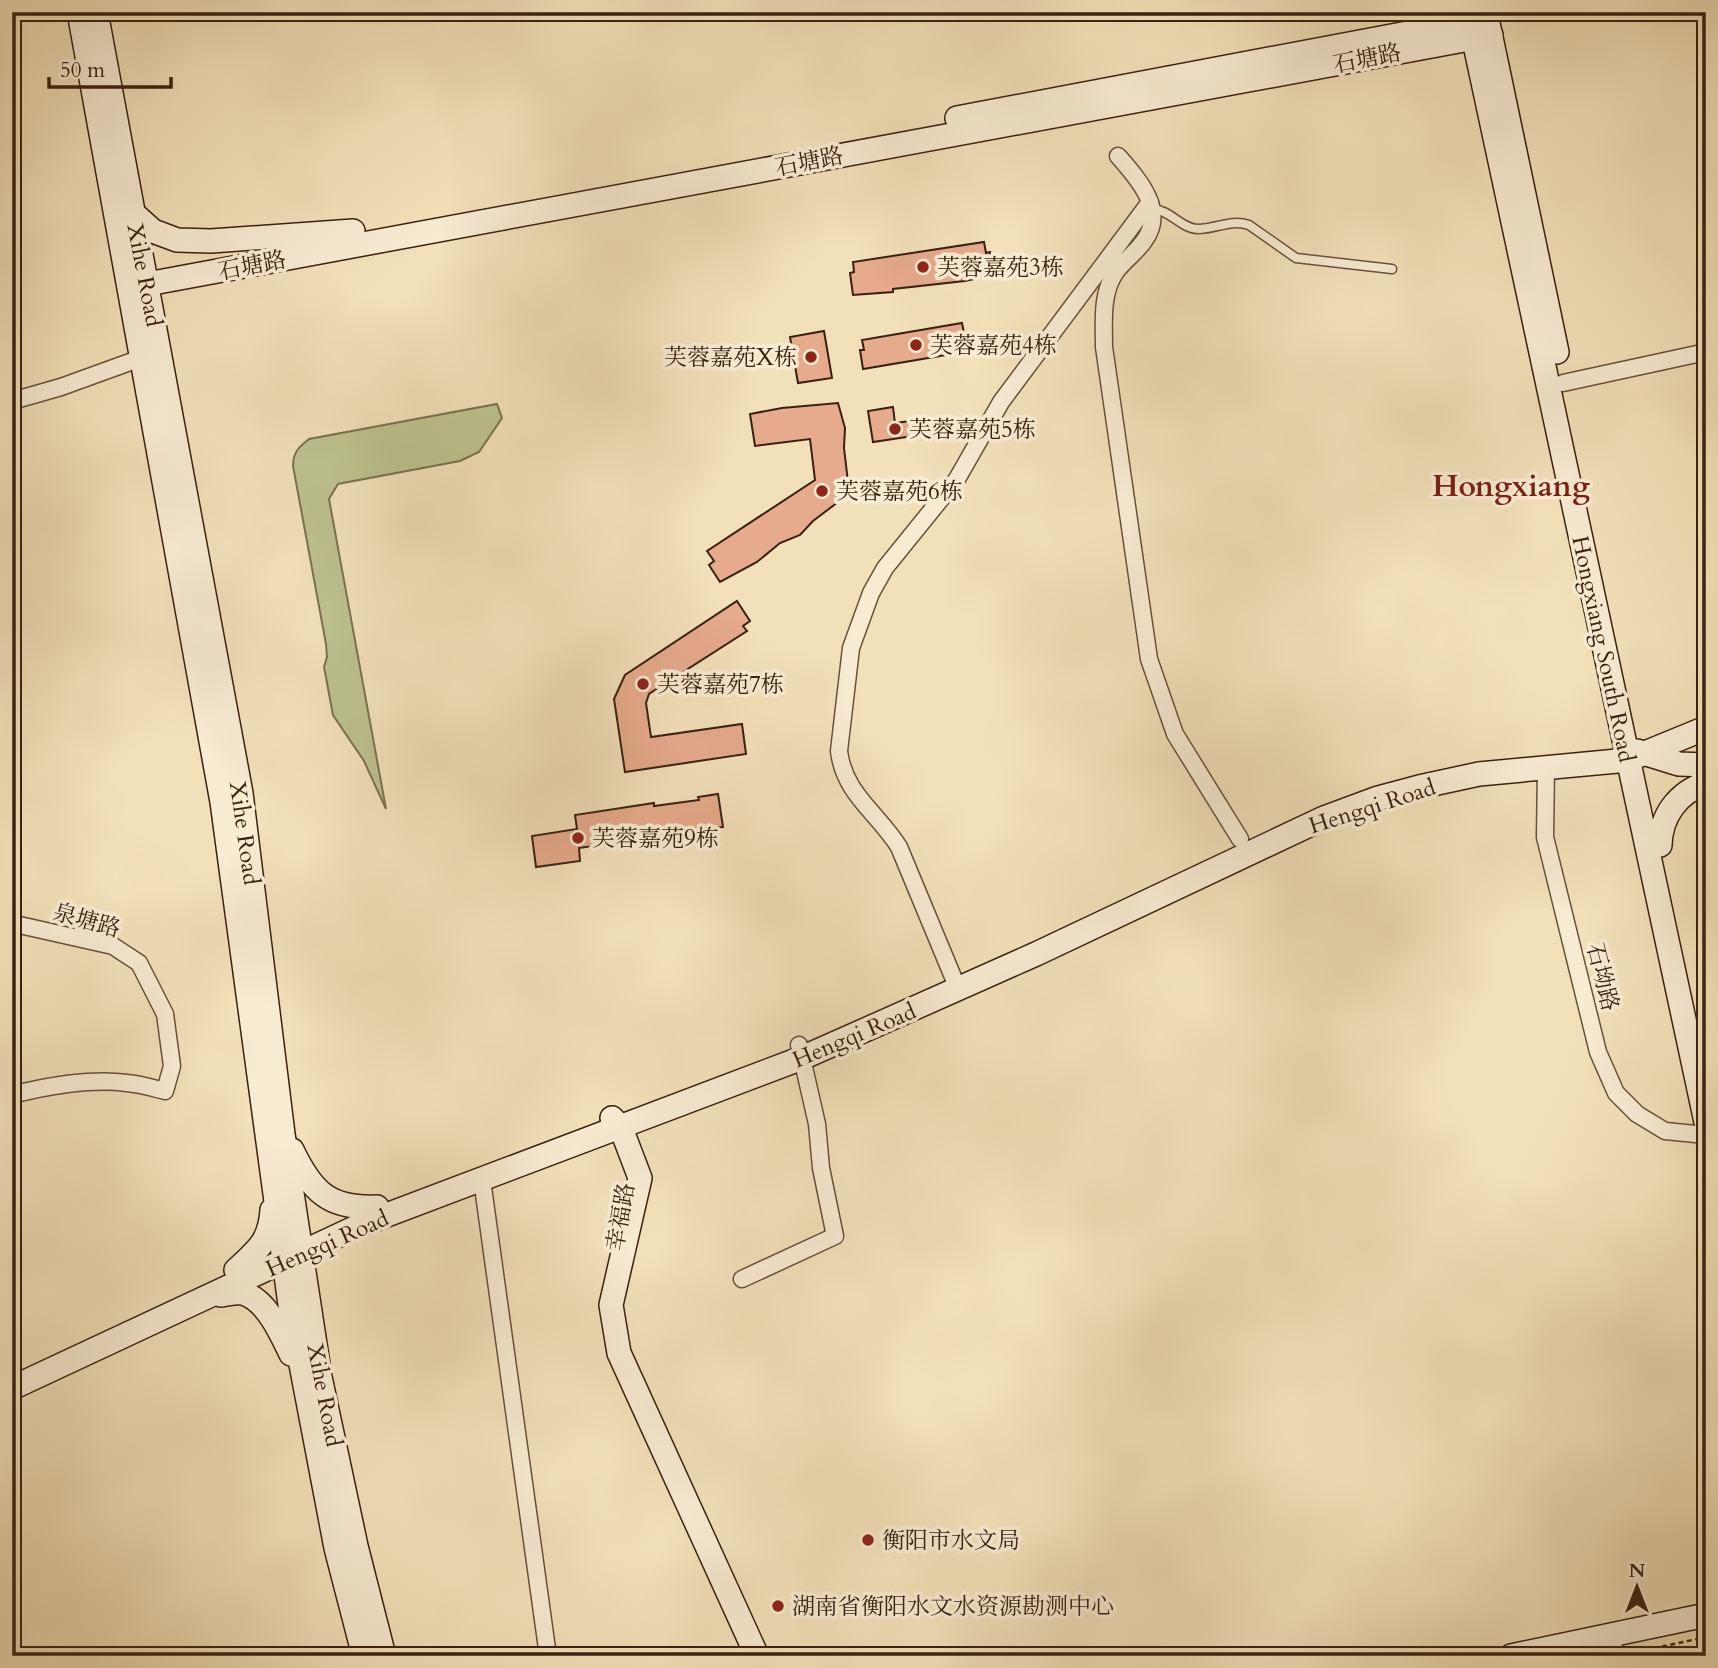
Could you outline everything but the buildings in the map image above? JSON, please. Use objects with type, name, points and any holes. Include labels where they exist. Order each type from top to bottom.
[{"type":"street","name":"Xihe Road","points":[[79,12],[241,793],[283,1134],[303,1380],[336,1548],[363,1656]]},
{"type":"street","name":"Xihe Road","points":[[96,12],[133,213],[142,358],[222,802],[273,1182],[310,1309],[320,1377],[356,1546],[384,1656]]},
{"type":"street","name":"石塘路","points":[[136,279],[1479,23]]},
{"type":"street","name":"石塘路","points":[[136,279],[353,231],[1479,23]]},
{"type":"street","name":"Hongxiang South Road","points":[[1479,23],[1563,383],[1637,754],[1706,1122]]},
{"type":"street","name":"Hongxiang South Road","points":[[1479,23],[1637,754],[1706,1054]]},
{"type":"street","points":[[1118,156],[1144,187],[1151,206],[1151,230],[1114,274],[1106,294],[1104,313],[1104,347],[1149,659],[1175,734],[1240,839]]},
{"type":"street","points":[[956,984],[899,847],[890,833],[858,799],[841,767],[839,751],[851,648],[871,593],[886,568],[957,479],[1002,402],[1151,206]]},
{"type":"street","points":[[133,213],[153,231],[177,240],[211,241],[353,231]]},
{"type":"street","points":[[1563,383],[1706,352]]},
{"type":"street","points":[[12,401],[142,358]]},
{"type":"street","name":"Hengqi Road","points":[[956,984],[1240,839],[1319,803],[1373,784],[1477,761],[1637,754],[1664,737],[1706,720]]},
{"type":"street","name":"Hengqi Road","points":[[370,1216],[482,1180],[801,1051],[1324,818],[1378,798],[1479,774],[1546,768],[1637,754],[1706,728]]},
{"type":"street","points":[[1637,754],[1679,764],[1706,765]]},
{"type":"street","points":[[1637,754],[1678,776],[1706,777]]},
{"type":"street","name":"石坳路","points":[[1546,768],[1545,837],[1603,1063],[1616,1093],[1637,1114],[1665,1131],[1706,1135]]},
{"type":"street","points":[[1660,845],[1663,821],[1669,810],[1687,793],[1706,783]]},
{"type":"street","name":"泉塘路","points":[[12,922],[113,946],[139,963],[165,1014],[172,1066],[165,1091],[127,1083],[103,1082],[38,1088],[12,1095]]},
{"type":"street","points":[[742,1279],[835,1236],[821,1168],[817,1124],[801,1051]]},
{"type":"street","name":"Hengqi Road","points":[[12,1371],[236,1270],[292,1251],[370,1216],[615,1126]]},
{"type":"street","name":"幸福路","points":[[615,1126],[630,1179],[603,1304],[611,1353],[749,1656]]},
{"type":"street","name":"幸福路","points":[[615,1126],[640,1178],[611,1304],[619,1353],[757,1656]]},
{"type":"street","points":[[283,1134],[302,1172],[314,1187],[335,1201],[370,1216],[318,1255],[313,1269],[310,1309]]},
{"type":"street","points":[[482,1180],[548,1656]]},
{"type":"street","points":[[236,1270],[260,1247],[271,1228],[273,1182]]},
{"type":"street","name":"Hengqi Road","points":[[12,1388],[211,1297],[292,1251]]},
{"type":"street","points":[[211,1297],[240,1292],[253,1297],[282,1335],[303,1380]]},
{"type":"street","points":[[1511,1656],[1620,1649],[1706,1615]]},
{"type":"street","points":[[1573,1656],[1620,1649],[1706,1628]]},
{"type":"lane","points":[[1151,206],[1162,209],[1197,229],[1240,222],[1249,225],[1296,258],[1392,269]]},
{"type":"path","points":[[1620,1649],[1706,1637]]},
{"type":"green space","points":[[497,404],[502,418],[479,452],[460,461],[338,484],[329,499],[386,809],[364,761],[333,715],[324,667],[327,657],[326,644],[293,466],[295,453],[309,439]]},
{"type":"place","name":"芙蓉嘉苑3栋","points":[[923,267]]},
{"type":"place","name":"芙蓉嘉苑4栋","points":[[916,345]]},
{"type":"place","name":"芙蓉嘉苑X栋","points":[[811,357]]},
{"type":"place","name":"芙蓉嘉苑5栋","points":[[895,429]]},
{"type":"place","name":"芙蓉嘉苑6栋","points":[[822,491]]},
{"type":"place","name":"芙蓉嘉苑7栋","points":[[643,684]]},
{"type":"place","name":"芙蓉嘉苑9栋","points":[[578,838]]},
{"type":"place","name":"衡阳市水文局","points":[[868,1540]]},
{"type":"place","name":"湖南省衡阳水文水资源勘测中心","points":[[778,1606]]},
{"type":"district","name":"Hongxiang","points":[[1511,486]]}]
